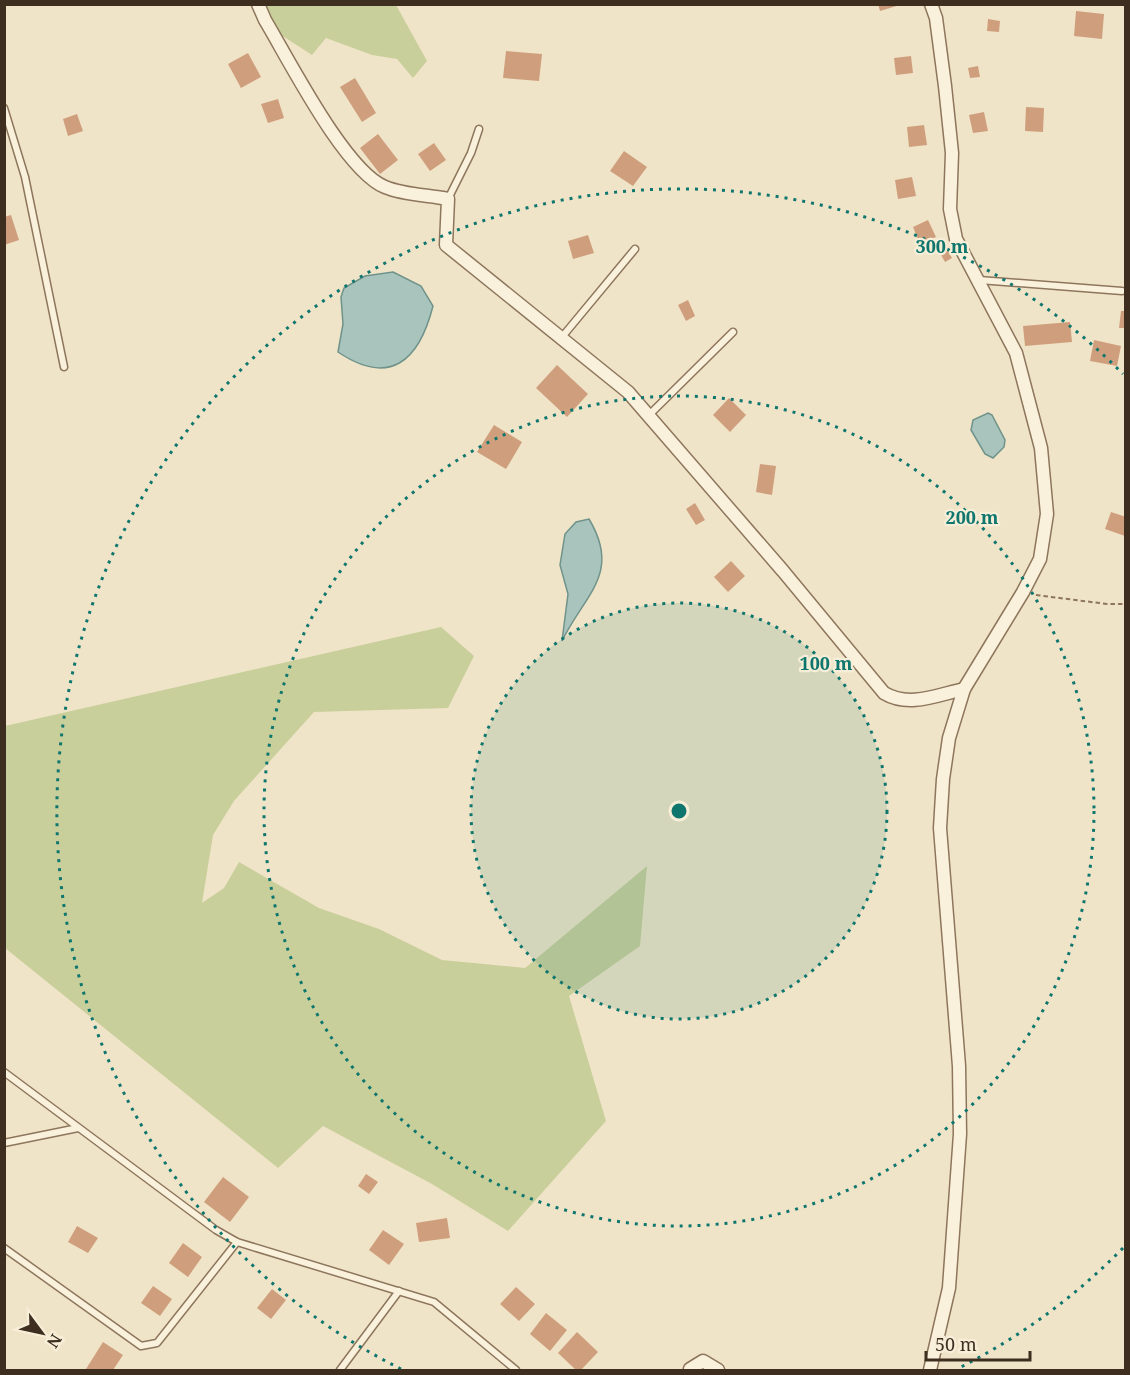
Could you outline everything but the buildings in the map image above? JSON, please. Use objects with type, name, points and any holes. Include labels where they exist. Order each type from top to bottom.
[{"type":"street","points":[[258,4],[265,20],[347,156],[367,177],[385,187],[448,199],[446,246],[628,392],[783,571],[884,693],[896,700],[907,702],[964,689]]},
{"type":"street","points":[[930,1371],[949,1288],[960,1134],[959,1066],[940,828],[949,738],[964,689],[1023,592],[1040,559],[1047,514],[1041,448],[1016,353],[956,239],[950,209],[952,153],[936,18],[932,4]]},
{"type":"street","points":[[689,1370],[702,1360],[718,1371]]},
{"type":"lane","points":[[4,108],[25,177],[64,367]]},
{"type":"lane","points":[[448,199],[471,153],[479,129]]},
{"type":"lane","points":[[562,337],[635,249]]},
{"type":"lane","points":[[977,280],[1122,291]]},
{"type":"lane","points":[[648,417],[733,332]]},
{"type":"lane","points":[[4,1072],[237,1242],[434,1302],[516,1371]]},
{"type":"lane","points":[[4,1143],[78,1128]]},
{"type":"lane","points":[[4,1248],[141,1346],[157,1343],[237,1242]]},
{"type":"lane","points":[[340,1371],[399,1291]]},
{"type":"path","points":[[1023,592],[1107,604],[1125,604]]},
{"type":"green space","points":[[266,5],[396,5],[427,61],[413,78],[397,59],[372,55],[326,38],[312,55],[278,33]]},
{"type":"green space","points":[[441,627],[474,656],[448,708],[314,712],[234,801],[213,835],[202,903],[224,888],[239,862],[319,908],[379,929],[442,960],[525,968],[647,866],[640,946],[569,996],[606,1121],[508,1231],[432,1184],[323,1126],[278,1168],[5,948],[5,726]]},
{"type":"water","points":[[393,272],[421,286],[433,306],[427,325],[420,341],[400,363],[387,367],[373,367],[356,362],[338,352],[343,324],[341,297],[344,288],[365,276]]},
{"type":"water","points":[[988,413],[992,415],[1005,440],[1004,447],[993,458],[985,454],[971,430],[973,420]]},
{"type":"water","points":[[589,519],[598,538],[602,555],[601,570],[589,597],[562,641],[568,594],[560,565],[565,534],[576,522]]}]
